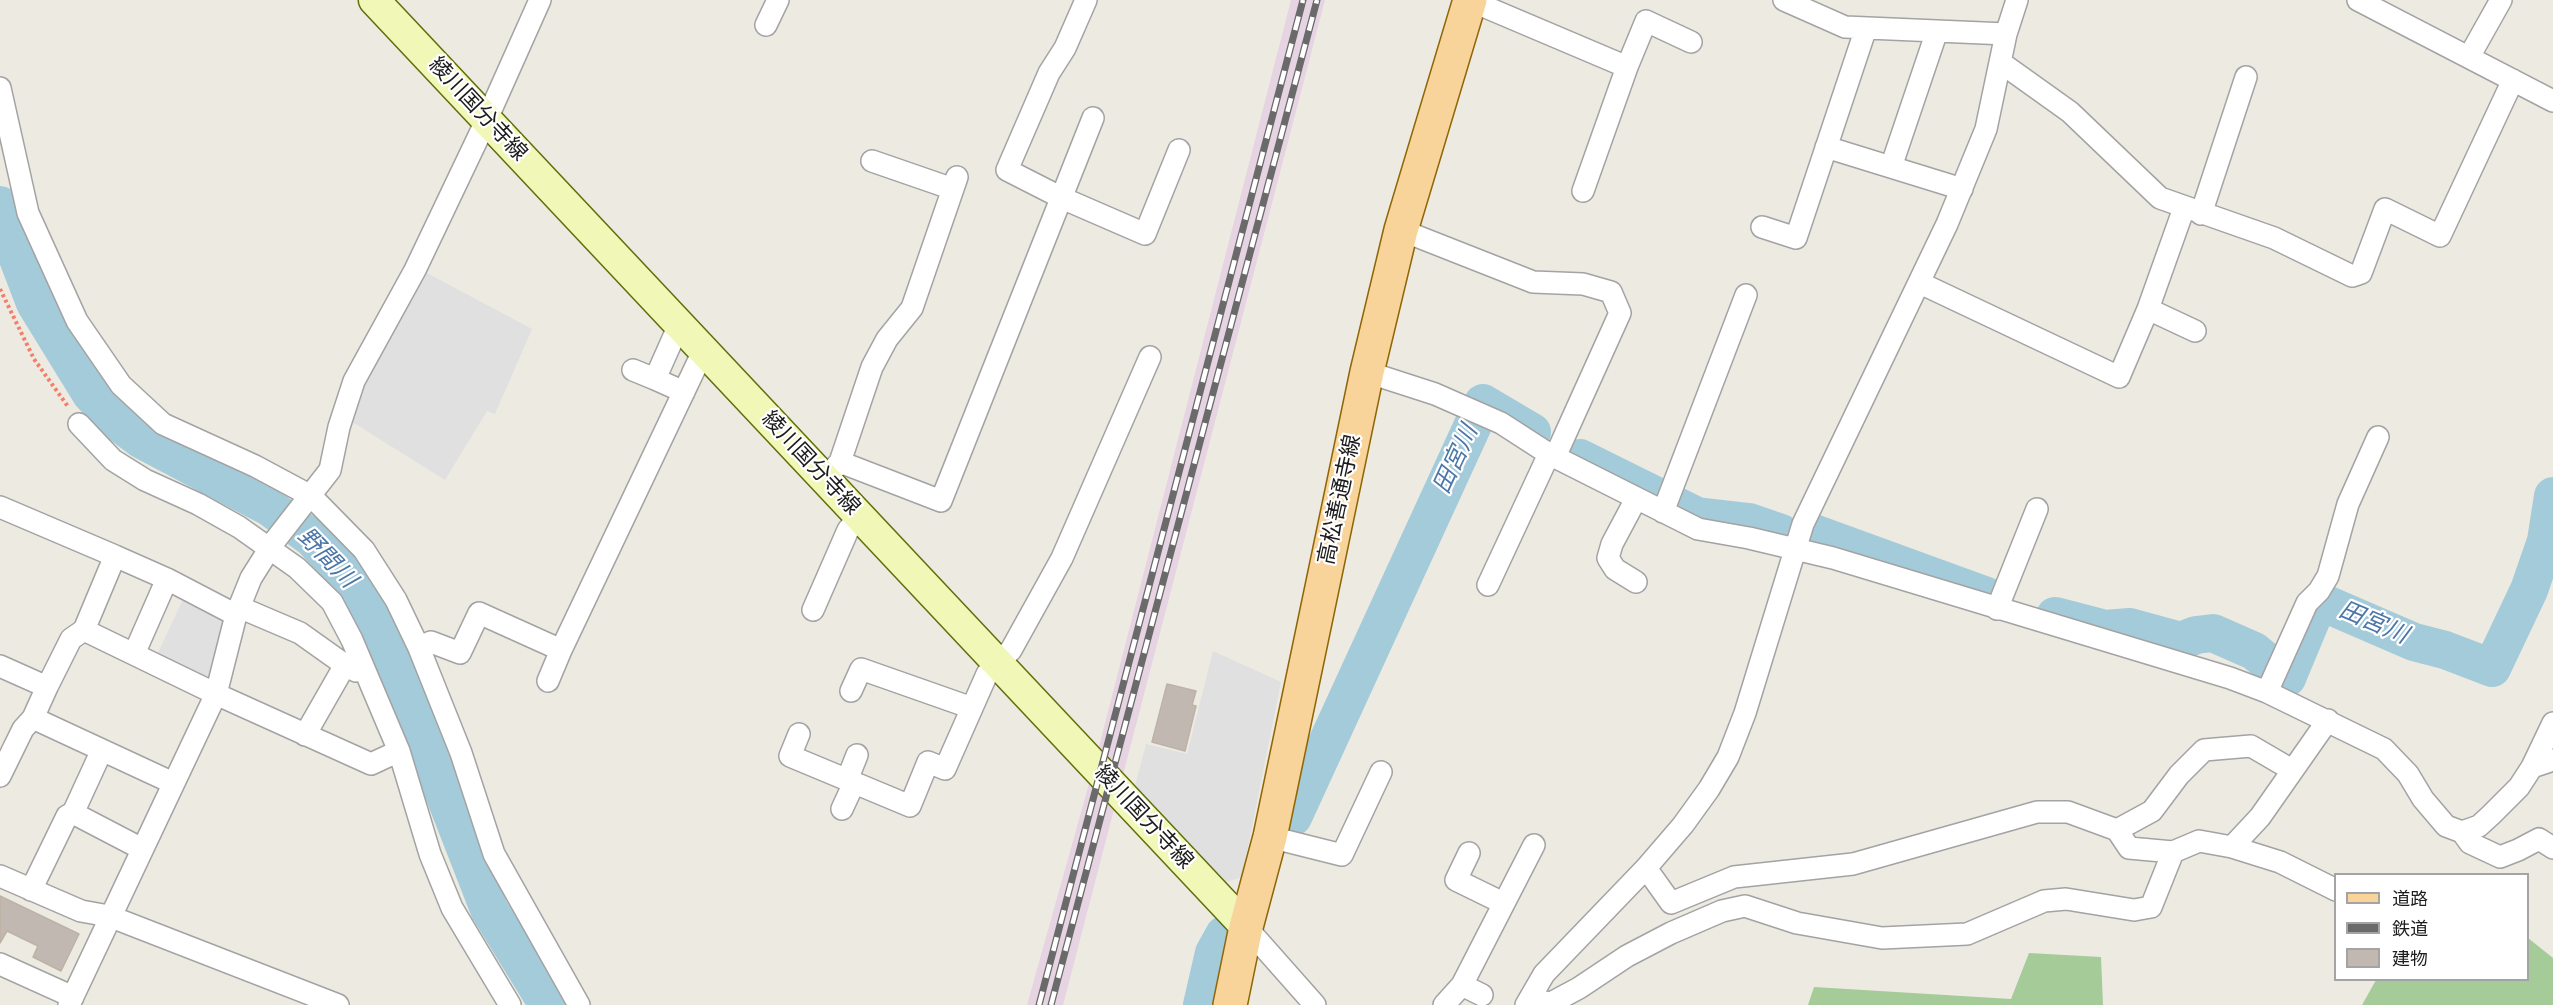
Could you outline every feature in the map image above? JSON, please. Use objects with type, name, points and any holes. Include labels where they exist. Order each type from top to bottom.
[{"type":"main road","name":"綾川国分寺線","points":[[374,0],[705,353],[832,471],[860,517],[1246,927]]},
{"type":"main road","name":"高松善通寺線","points":[[1230,1005],[1246,927],[1270,837],[1367,372],[1401,230],[1470,0]]},
{"type":"street","points":[[0,964],[71,1001],[109,916],[216,694],[237,611],[251,578],[271,546],[330,470],[339,427],[354,381],[415,270],[486,121],[540,0]]},
{"type":"street","points":[[766,25],[778,0]]},
{"type":"street","points":[[1086,0],[1065,48],[1049,73],[1007,170],[1062,198],[1145,234],[1179,150]]},
{"type":"street","points":[[1470,0],[1627,67]]},
{"type":"street","points":[[1784,0],[1845,27],[2006,33]]},
{"type":"street","points":[[2017,0],[2006,33],[1986,129],[1920,282],[1803,524],[1745,713],[1728,757],[1709,789],[1683,825],[1646,868],[1544,974],[1528,1002],[1551,1003],[1579,988],[1627,956],[1671,933],[1722,911],[1746,906],[1797,923],[1882,938],[1967,934],[2044,901],[2066,899],[2134,910],[2151,907],[2173,852]]},
{"type":"street","points":[[2358,0],[2553,101]]},
{"type":"street","points":[[2469,57],[2501,0]]},
{"type":"street","points":[[1583,191],[1627,67],[1646,21],[1690,42]]},
{"type":"street","points":[[1762,227],[1796,238],[1866,28]]},
{"type":"street","points":[[1891,167],[1936,31]]},
{"type":"street","points":[[2000,62],[2070,112],[2160,198],[2274,238],[2352,276],[2361,273],[2385,209],[2440,236],[2513,80]]},
{"type":"street","points":[[1920,282],[2119,377],[2193,211],[2246,77]]},
{"type":"street","points":[[0,88],[28,213],[77,321],[121,385],[163,424],[255,466],[308,499],[364,550],[396,600],[419,648],[461,753],[494,854],[579,1005]]},
{"type":"street","points":[[872,161],[955,183],[912,308],[886,339],[872,367],[832,471],[941,501],[1093,118]]},
{"type":"street","points":[[1826,147],[1962,189]]},
{"type":"street","points":[[1401,230],[1533,282],[1583,284],[1611,292],[1620,314],[1556,451],[1488,585]]},
{"type":"street","points":[[1663,512],[1746,295]]},
{"type":"street","points":[[2148,309],[2195,331]]},
{"type":"street","points":[[655,379],[675,334],[681,327]]},
{"type":"street","points":[[548,681],[698,362],[705,353]]},
{"type":"street","points":[[799,734],[790,756],[910,806],[928,762],[945,769],[987,674],[1011,650],[1062,558],[1150,357]]},
{"type":"street","points":[[633,370],[684,392]]},
{"type":"street","points":[[1367,372],[1435,394],[1501,423],[1556,451],[1636,499],[1698,529],[1794,549],[1864,567],[2230,678],[2274,678],[2328,720],[2384,749],[2408,774],[2423,799],[2446,826],[2462,832],[2470,843],[2500,856],[2539,839],[2553,848]]},
{"type":"street","points":[[79,424],[113,460],[145,480],[198,504],[271,546],[332,602],[352,640],[399,751],[430,854],[452,908],[510,1005]]},
{"type":"street","points":[[2274,678],[2307,603],[2319,591],[2328,576],[2348,504],[2378,437]]},
{"type":"street","points":[[1635,582],[1615,569],[1608,558],[1612,544],[1636,499]]},
{"type":"street","points":[[0,507],[237,611],[300,633],[345,665],[367,677]]},
{"type":"street","points":[[1997,609],[2037,509]]},
{"type":"street","points":[[813,610],[848,530],[860,517]]},
{"type":"street","points":[[0,776],[23,729],[33,718],[71,639],[84,630],[115,556]]},
{"type":"street","points":[[134,654],[167,579]]},
{"type":"street","points":[[419,648],[431,642],[460,653],[479,614],[561,650]]},
{"type":"street","points":[[84,630],[216,694],[371,764],[399,751]]},
{"type":"street","points":[[305,735],[345,665]]},
{"type":"street","points":[[0,666],[47,687]]},
{"type":"street","points":[[851,691],[861,669],[972,708]]},
{"type":"street","points":[[33,718],[173,783]]},
{"type":"street","points":[[2232,847],[2260,817],[2328,720]]},
{"type":"street","points":[[2462,832],[2480,825],[2519,787],[2532,767],[2553,723]]},
{"type":"street","points":[[2117,830],[2152,810],[2179,775],[2204,750],[2251,746],[2292,770]]},
{"type":"street","points":[[31,890],[67,816],[73,813],[102,750]]},
{"type":"street","points":[[843,809],[857,755]]},
{"type":"street","points":[[2532,767],[2553,760]]},
{"type":"street","points":[[1270,837],[1342,855],[1381,772]]},
{"type":"street","points":[[1646,868],[1671,903],[1734,877],[1852,864],[2037,812],[2068,812],[2117,830],[2129,848],[2173,852],[2199,841],[2232,847],[2280,862],[2334,889]]},
{"type":"street","points":[[73,813],[142,849]]},
{"type":"street","points":[[1444,1005],[1462,985],[1534,845]]},
{"type":"street","points":[[1469,853],[1456,880],[1503,903]]},
{"type":"street","points":[[0,876],[81,911],[109,916],[338,1005]]},
{"type":"street","points":[[1246,927],[1315,1005]]},
{"type":"street","points":[[1462,985],[1482,995]]},
{"type":"path","points":[[0,289],[34,359],[79,424]]},
{"type":"shaded area","points":[[1291,0],[1325,0],[1063,1005],[1027,1005],[1094,766]]},
{"type":"shaded area","points":[[425,272],[532,329],[495,414],[487,411],[445,480],[349,420],[369,373]]},
{"type":"shaded area","points":[[183,599],[222,617],[225,624],[212,678],[206,680],[156,657]]},
{"type":"shaded area","points":[[1213,651],[1281,682],[1242,877],[1220,884],[1134,789],[1146,744],[1187,754]]},
{"type":"green space","points":[[2529,939],[2553,958],[2553,1005],[2362,1005],[2375,981],[2529,981]]},
{"type":"green space","points":[[2029,953],[2101,957],[2103,1005],[1808,1005],[1814,987],[2011,999]]},
{"type":"building","points":[[1167,684],[1196,691],[1192,705],[1196,706],[1185,751],[1152,742]]},
{"type":"building","points":[[0,896],[79,934],[61,971],[33,957],[38,946],[7,931],[0,943]]},
{"type":"waterway","name":"野間川","points":[[0,205],[7,230],[35,303],[91,394],[114,419],[142,440],[269,507],[313,539],[354,585],[377,622],[489,909],[548,1005]]},
{"type":"waterway","name":"田宮川","points":[[1293,817],[1483,403],[1532,432]]},
{"type":"waterway","name":"田宮川","points":[[1580,458],[1697,516],[1749,522],[1781,533]]},
{"type":"waterway","name":"田宮川","points":[[2055,616],[2105,629],[2130,627],[2181,641],[2196,635],[2213,633],[2254,651],[2287,678],[2317,606],[2326,604],[2414,642],[2445,650],[2492,668],[2529,590],[2546,541],[2553,496]]},
{"type":"waterway","name":"田宮川","points":[[1814,533],[1987,596]]},
{"type":"waterway","name":"田宮川","points":[[1202,1005],[1214,953],[1224,935]]},
{"type":"railway","points":[[1039,1005],[1303,0]]},
{"type":"railway","points":[[1051,1005],[1317,0]]}]
